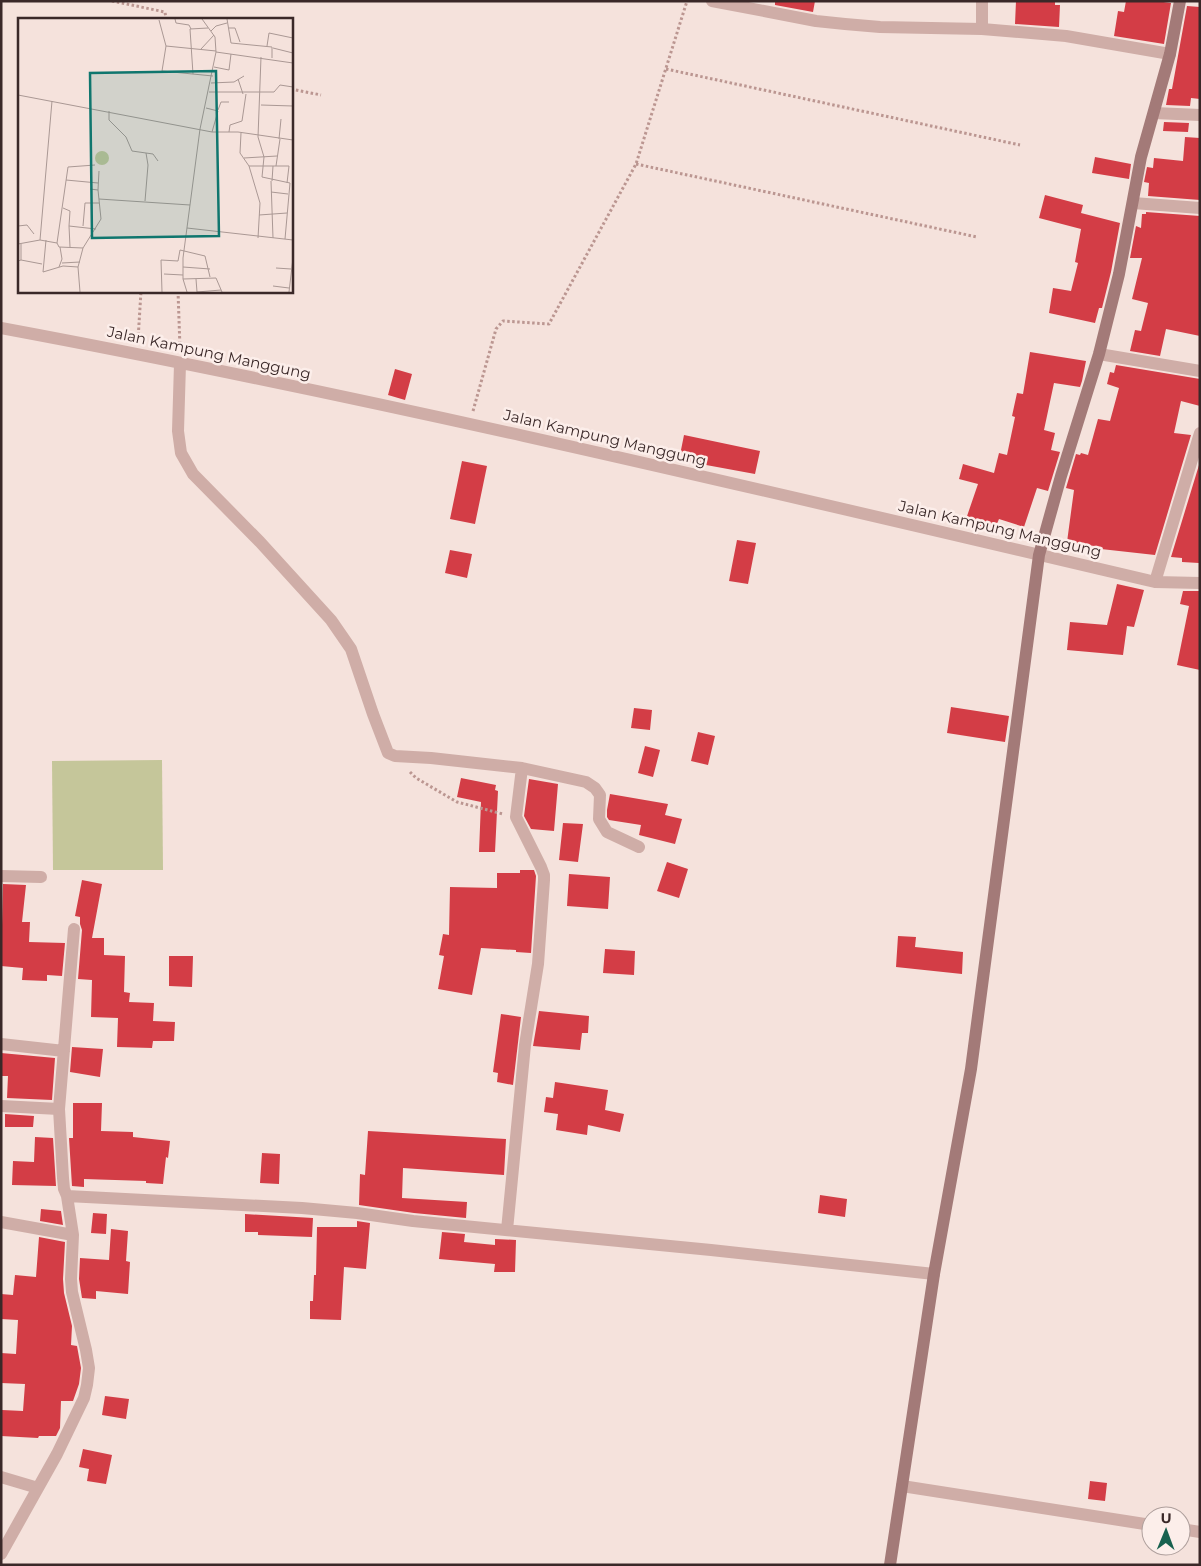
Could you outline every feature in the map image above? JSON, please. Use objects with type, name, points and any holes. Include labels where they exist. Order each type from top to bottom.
[{"type":"street","points":[[712,1],[816,21],[880,27],[982,29],[1066,36],[1170,54]]},
{"type":"street","points":[[982,1],[982,29]]},
{"type":"street","points":[[890,1565],[934,1274],[971,1069],[1039,555],[1061,476],[1099,354],[1119,274],[1141,157],[1170,54],[1180,1]]},
{"type":"street","points":[[1154,113],[1200,115]]},
{"type":"street","points":[[1133,203],[1200,208]]},
{"type":"street","name":"Jalan Kampung Manggung","points":[[1,328],[137,353],[180,364],[469,424],[1155,582],[1200,583]]},
{"type":"street","points":[[1099,354],[1200,371]]},
{"type":"street","points":[[180,364],[178,431],[181,453],[193,474],[260,542],[331,620],[351,649],[388,754],[522,768],[586,782],[600,795],[599,819],[607,832],[639,847]]},
{"type":"street","points":[[1155,582],[1200,433]]},
{"type":"street","points":[[507,1230],[525,1045],[538,964],[544,875],[516,818],[522,768]]},
{"type":"street","points":[[1,876],[41,877]]},
{"type":"street","points":[[1,1554],[57,1454],[84,1398],[89,1368],[72,1292],[73,1235],[62,1178],[58,1109],[74,929]]},
{"type":"street","points":[[1,1044],[64,1051]]},
{"type":"street","points":[[1,1106],[58,1109]]},
{"type":"street","points":[[67,1196],[302,1208],[934,1274]]},
{"type":"street","points":[[1,1222],[73,1235]]},
{"type":"street","points":[[1,1477],[38,1488]]},
{"type":"street","points":[[902,1486],[1141,1523]]},
{"type":"path","points":[[112,1],[166,12],[166,18]]},
{"type":"path","points":[[469,424],[496,329],[503,321],[549,324],[636,164],[687,1]]},
{"type":"path","points":[[666,69],[1020,145]]},
{"type":"path","points":[[292,89],[321,94]]},
{"type":"path","points":[[636,164],[977,237]]},
{"type":"path","points":[[137,353],[141,292]]},
{"type":"path","points":[[178,292],[180,364]]},
{"type":"path","points":[[409,772],[457,802],[516,818]]},
{"type":"green space","points":[[162,760],[163,870],[53,870],[52,761]]},
{"type":"building","points":[[775,1],[815,1],[813,12],[775,5]]},
{"type":"building","points":[[1016,1],[1055,1],[1055,5],[1060,5],[1059,27],[1015,24]]},
{"type":"building","points":[[1126,1],[1171,3],[1164,44],[1114,36],[1118,11],[1124,12]]},
{"type":"building","points":[[1187,6],[1200,7],[1200,99],[1191,98],[1190,106],[1166,105],[1169,89],[1172,89]]},
{"type":"building","points":[[1164,122],[1189,123],[1188,132],[1163,131]]},
{"type":"building","points":[[1185,137],[1200,138],[1200,200],[1148,196],[1149,183],[1144,182],[1147,167],[1153,168],[1154,158],[1183,161]]},
{"type":"building","points":[[1095,157],[1131,164],[1129,179],[1092,173]]},
{"type":"building","points":[[1045,195],[1083,205],[1081,213],[1120,223],[1102,308],[1099,308],[1095,323],[1049,313],[1053,288],[1071,291],[1078,263],[1075,262],[1081,229],[1039,218]]},
{"type":"building","points":[[1146,212],[1200,216],[1200,336],[1166,329],[1160,356],[1130,351],[1135,330],[1141,331],[1148,303],[1132,299],[1142,258],[1130,258],[1136,226],[1141,228],[1142,214],[1146,214]]},
{"type":"building","points":[[1030,352],[1086,361],[1080,387],[1054,383],[1044,430],[1055,433],[1051,450],[1060,452],[1048,491],[1037,488],[1024,527],[999,519],[994,531],[965,522],[978,484],[959,479],[963,464],[994,473],[999,453],[1007,455],[1015,417],[1012,416],[1017,393],[1023,394]]},
{"type":"building","points":[[1116,365],[1200,379],[1200,406],[1181,401],[1174,433],[1191,435],[1155,555],[1101,549],[1101,547],[1067,542],[1074,490],[1066,488],[1076,454],[1088,455],[1098,419],[1110,421],[1119,388],[1107,384],[1110,372],[1114,373]]},
{"type":"building","points":[[395,369],[412,374],[405,400],[388,395]]},
{"type":"building","points":[[684,435],[760,451],[755,474],[679,460]]},
{"type":"building","points":[[462,461],[487,466],[475,524],[450,519]]},
{"type":"building","points":[[1199,465],[1199,563],[1182,562],[1182,558],[1171,557]]},
{"type":"building","points":[[737,540],[756,543],[748,584],[729,581]]},
{"type":"building","points":[[450,550],[472,554],[467,578],[445,573]]},
{"type":"building","points":[[1117,584],[1144,590],[1134,627],[1127,626],[1123,655],[1067,650],[1070,622],[1107,625]]},
{"type":"building","points":[[1183,591],[1200,591],[1200,670],[1177,665],[1189,606],[1180,604]]},
{"type":"building","points":[[951,707],[1009,716],[1005,742],[947,733]]},
{"type":"building","points":[[634,708],[652,710],[650,730],[631,728]]},
{"type":"building","points":[[698,732],[715,736],[708,765],[691,761]]},
{"type":"building","points":[[645,746],[660,750],[653,777],[638,773]]},
{"type":"building","points":[[461,778],[496,785],[495,790],[498,791],[495,852],[479,852],[481,802],[457,797]]},
{"type":"building","points":[[529,779],[558,784],[554,831],[531,829],[524,816]]},
{"type":"building","points":[[610,794],[668,804],[665,815],[682,819],[675,844],[639,835],[641,825],[609,820],[607,810]]},
{"type":"building","points":[[563,823],[583,824],[578,862],[559,860]]},
{"type":"building","points":[[667,862],[688,869],[679,898],[657,891]]},
{"type":"building","points":[[520,870],[534,870],[536,876],[531,953],[481,948],[472,995],[438,989],[444,956],[439,955],[443,934],[449,935],[450,887],[497,888],[497,873],[520,873]]},
{"type":"building","points":[[569,874],[610,877],[608,909],[567,906]]},
{"type":"building","points":[[82,880],[102,884],[92,938],[104,938],[104,955],[125,956],[124,992],[130,993],[129,1002],[154,1003],[153,1021],[175,1022],[174,1041],[153,1041],[152,1048],[117,1047],[118,1018],[91,1017],[92,980],[78,979],[82,930],[80,917],[75,916]]},
{"type":"building","points":[[3,884],[26,885],[22,922],[30,922],[29,942],[65,943],[62,976],[47,975],[47,981],[22,980],[23,968],[1,966]]},
{"type":"building","points":[[898,936],[916,937],[915,947],[963,952],[962,974],[896,967]]},
{"type":"building","points":[[605,949],[635,951],[634,975],[603,973]]},
{"type":"building","points":[[169,956],[193,956],[192,987],[169,986]]},
{"type":"building","points":[[539,1011],[589,1016],[588,1033],[582,1033],[580,1050],[533,1046]]},
{"type":"building","points":[[501,1014],[521,1017],[513,1085],[497,1082],[498,1073],[493,1072]]},
{"type":"building","points":[[72,1047],[103,1049],[100,1077],[70,1072]]},
{"type":"building","points":[[1,1053],[55,1058],[52,1100],[7,1098],[8,1076],[1,1076]]},
{"type":"building","points":[[555,1082],[608,1090],[605,1110],[624,1114],[620,1132],[588,1125],[587,1135],[556,1130],[558,1114],[544,1112],[546,1097],[553,1098]]},
{"type":"building","points":[[73,1103],[102,1103],[101,1131],[133,1132],[133,1137],[170,1141],[163,1184],[146,1183],[146,1181],[84,1179],[84,1187],[72,1186],[69,1138],[73,1138]]},
{"type":"building","points":[[5,1114],[34,1116],[33,1127],[5,1127]]},
{"type":"building","points":[[368,1131],[506,1139],[504,1175],[403,1168],[402,1198],[467,1202],[466,1218],[359,1205],[360,1174],[365,1175]]},
{"type":"building","points":[[35,1137],[53,1138],[56,1186],[12,1185],[13,1161],[34,1162]]},
{"type":"building","points":[[262,1153],[280,1154],[279,1184],[260,1183]]},
{"type":"building","points":[[820,1195],[847,1199],[845,1217],[818,1213]]},
{"type":"building","points":[[41,1209],[61,1211],[63,1225],[40,1221]]},
{"type":"building","points":[[93,1213],[107,1214],[106,1234],[91,1233]]},
{"type":"building","points":[[245,1214],[313,1218],[312,1237],[258,1235],[258,1232],[245,1232]]},
{"type":"building","points":[[357,1221],[370,1223],[366,1269],[344,1267],[341,1320],[310,1319],[310,1301],[313,1301],[314,1275],[316,1275],[317,1227],[357,1227]]},
{"type":"building","points":[[111,1229],[128,1231],[126,1261],[130,1262],[128,1294],[96,1291],[96,1299],[82,1298],[79,1279],[80,1258],[109,1260]]},
{"type":"building","points":[[442,1232],[465,1234],[464,1242],[495,1245],[495,1239],[516,1240],[515,1272],[494,1272],[495,1264],[439,1259]]},
{"type":"building","points":[[39,1237],[65,1242],[64,1293],[72,1326],[71,1345],[77,1346],[81,1368],[79,1384],[73,1401],[61,1401],[60,1428],[56,1436],[39,1436],[38,1438],[1,1436],[2,1410],[23,1411],[25,1384],[1,1383],[1,1353],[16,1354],[18,1320],[1,1319],[1,1294],[13,1295],[15,1275],[36,1277]]},
{"type":"building","points":[[105,1396],[129,1399],[126,1419],[102,1415]]},
{"type":"building","points":[[83,1449],[112,1455],[106,1484],[87,1481],[89,1469],[79,1467]]},
{"type":"building","points":[[1090,1481],[1107,1483],[1105,1501],[1088,1499]]}]
